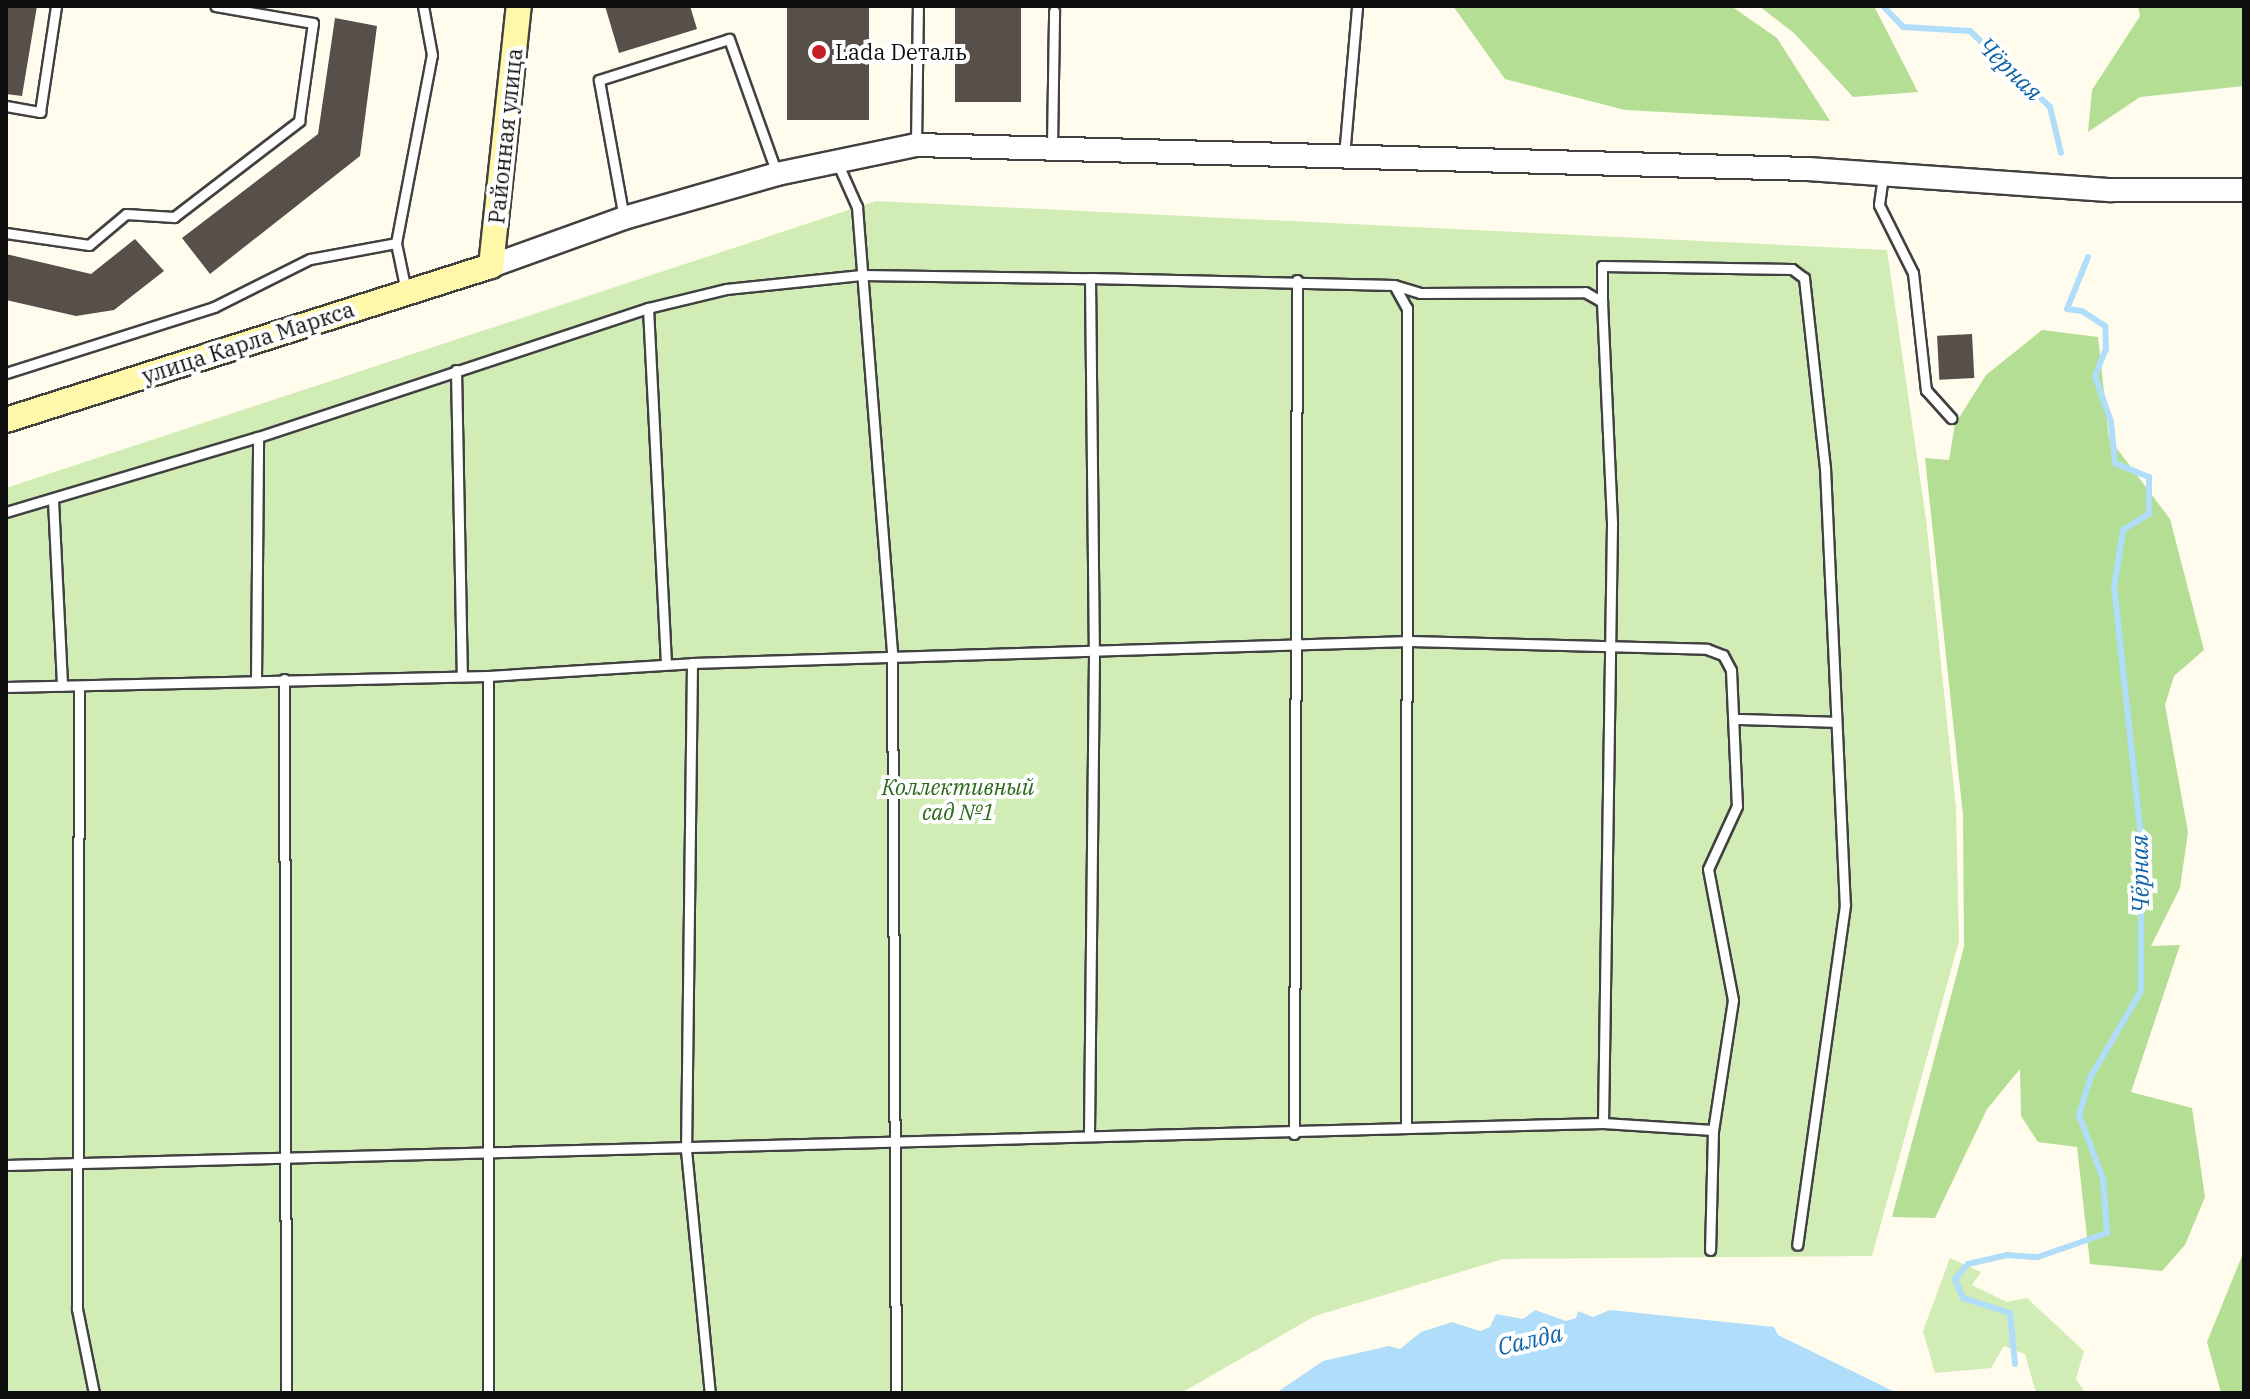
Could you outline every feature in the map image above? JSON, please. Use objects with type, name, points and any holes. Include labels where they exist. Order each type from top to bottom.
[{"type":"main road","name":"Районная улица","points":[[491,266],[519,6]]},
{"type":"main road","name":"улица Карла Маркса","points":[[6,420],[491,266]]},
{"type":"street","points":[[491,266],[624,218],[777,174],[916,145],[1052,145],[1884,174],[2111,190],[2244,190]]},
{"type":"lane","points":[[6,106],[40,112],[56,6]]},
{"type":"lane","points":[[6,233],[89,245],[126,214],[174,217],[299,121],[313,23],[215,6]]},
{"type":"lane","points":[[406,291],[396,243],[432,55],[423,6]]},
{"type":"lane","points":[[916,145],[918,6]]},
{"type":"lane","points":[[1344,156],[1357,6]]},
{"type":"lane","points":[[1052,145],[1054,11]]},
{"type":"lane","points":[[624,218],[599,80],[729,39],[777,174]]},
{"type":"lane","points":[[837,162],[857,207],[892,656],[891,1141],[896,1393]]},
{"type":"lane","points":[[1884,174],[1879,205],[1913,273],[1926,390],[1951,418]]},
{"type":"lane","points":[[6,373],[214,307],[310,259],[396,243]]},
{"type":"lane","points":[[1603,1123],[1612,524],[1602,266],[1792,269],[1804,278],[1825,468],[1845,905],[1797,1245]]},
{"type":"lane","points":[[6,512],[258,437],[648,308],[726,289],[861,275],[1297,280],[1394,285],[1420,293],[1585,292],[1602,302]]},
{"type":"lane","points":[[1089,1136],[1094,655],[1090,278]]},
{"type":"lane","points":[[1294,1134],[1297,280]]},
{"type":"lane","points":[[1394,285],[1407,308],[1410,641],[1406,1128]]},
{"type":"lane","points":[[648,308],[666,664]]},
{"type":"lane","points":[[456,370],[462,676]]},
{"type":"lane","points":[[256,680],[258,437]]},
{"type":"lane","points":[[53,500],[62,686]]},
{"type":"lane","points":[[6,687],[488,676],[692,663],[892,656],[1094,655],[1410,641],[1707,649],[1723,655],[1731,670],[1736,719],[1737,806],[1708,869],[1733,1000],[1713,1130],[1710,1250]]},
{"type":"lane","points":[[692,663],[686,1150],[710,1393]]},
{"type":"lane","points":[[488,676],[492,951],[486,1154],[488,1393]]},
{"type":"lane","points":[[284,679],[286,1393]]},
{"type":"lane","points":[[79,686],[81,1161],[77,1309],[94,1393]]},
{"type":"lane","points":[[1736,719],[1836,722]]},
{"type":"lane","points":[[6,1165],[686,1150],[891,1141],[1294,1134],[1603,1123],[1713,1130]]},
{"type":"green space","points":[[1453,6],[1731,6],[1777,38],[1830,121],[1625,110],[1505,79]]},
{"type":"green space","points":[[1759,6],[1874,6],[1918,92],[1853,97],[1794,33]]},
{"type":"green space","points":[[2138,6],[2244,6],[2244,86],[2140,97],[2088,132],[2092,90],[2140,16]]},
{"type":"green space","name":"Коллективный сад №1","points":[[876,201],[1887,250],[1926,519],[1956,808],[1959,941],[1872,1256],[1503,1259],[1315,1316],[1181,1393],[6,1393],[6,488]]},
{"type":"green space","points":[[2042,330],[2098,337],[2109,438],[2170,519],[2204,650],[2174,676],[2165,705],[2188,832],[2180,888],[2151,946],[2180,945],[2131,1092],[2192,1108],[2205,1197],[2185,1245],[2162,1271],[2090,1264],[2077,1147],[2038,1142],[2021,1116],[2020,1069],[1987,1109],[1935,1218],[1892,1217],[1964,947],[1963,816],[1925,458],[1949,460],[1955,424],[1986,375]]},
{"type":"green space","points":[[2244,1251],[2244,1393],[2221,1393],[2207,1342]]},
{"type":"green space","points":[[1950,1258],[1981,1272],[1972,1285],[2007,1302],[2027,1298],[2084,1351],[2076,1379],[2085,1393],[2036,1393],[2025,1354],[2004,1346],[1991,1368],[1935,1373],[1923,1331]]},
{"type":"water","name":"Салда","points":[[1535,1310],[1566,1321],[1576,1318],[1578,1311],[1593,1317],[1610,1310],[1774,1327],[1778,1335],[1897,1393],[1276,1393],[1323,1361],[1389,1346],[1400,1349],[1421,1332],[1452,1322],[1480,1331],[1490,1327],[1496,1314],[1523,1319]]},
{"type":"building","points":[[6,6],[37,6],[22,96],[6,94]]},
{"type":"building","points":[[605,6],[690,6],[697,29],[619,53]]},
{"type":"building","points":[[787,6],[869,6],[869,120],[787,120]]},
{"type":"building","points":[[955,6],[1021,6],[1021,102],[955,102]]},
{"type":"building","points":[[335,18],[377,26],[360,156],[210,274],[182,238],[318,134]]},
{"type":"building","points":[[135,239],[164,271],[114,310],[76,316],[6,300],[6,254],[91,274]]},
{"type":"building","points":[[1972,334],[1974,378],[1939,380],[1937,336]]},
{"type":"waterway","name":"Чёрная","points":[[1883,6],[1903,27],[1970,31],[2050,107],[2061,153]]},
{"type":"waterway","name":"Чёрная","points":[[2015,1364],[2010,1313],[1963,1298],[1955,1279],[1968,1264],[2006,1255],[2038,1257],[2107,1233],[2103,1179],[2079,1115],[2090,1078],[2141,991],[2141,838],[2114,587],[2123,530],[2149,514],[2149,477],[2115,463],[2111,422],[2095,376],[2106,349],[2105,326],[2082,311],[2067,309],[2088,257]]},
{"type":"place","name":"Lada Dеталь","points":[[819,52]]}]
